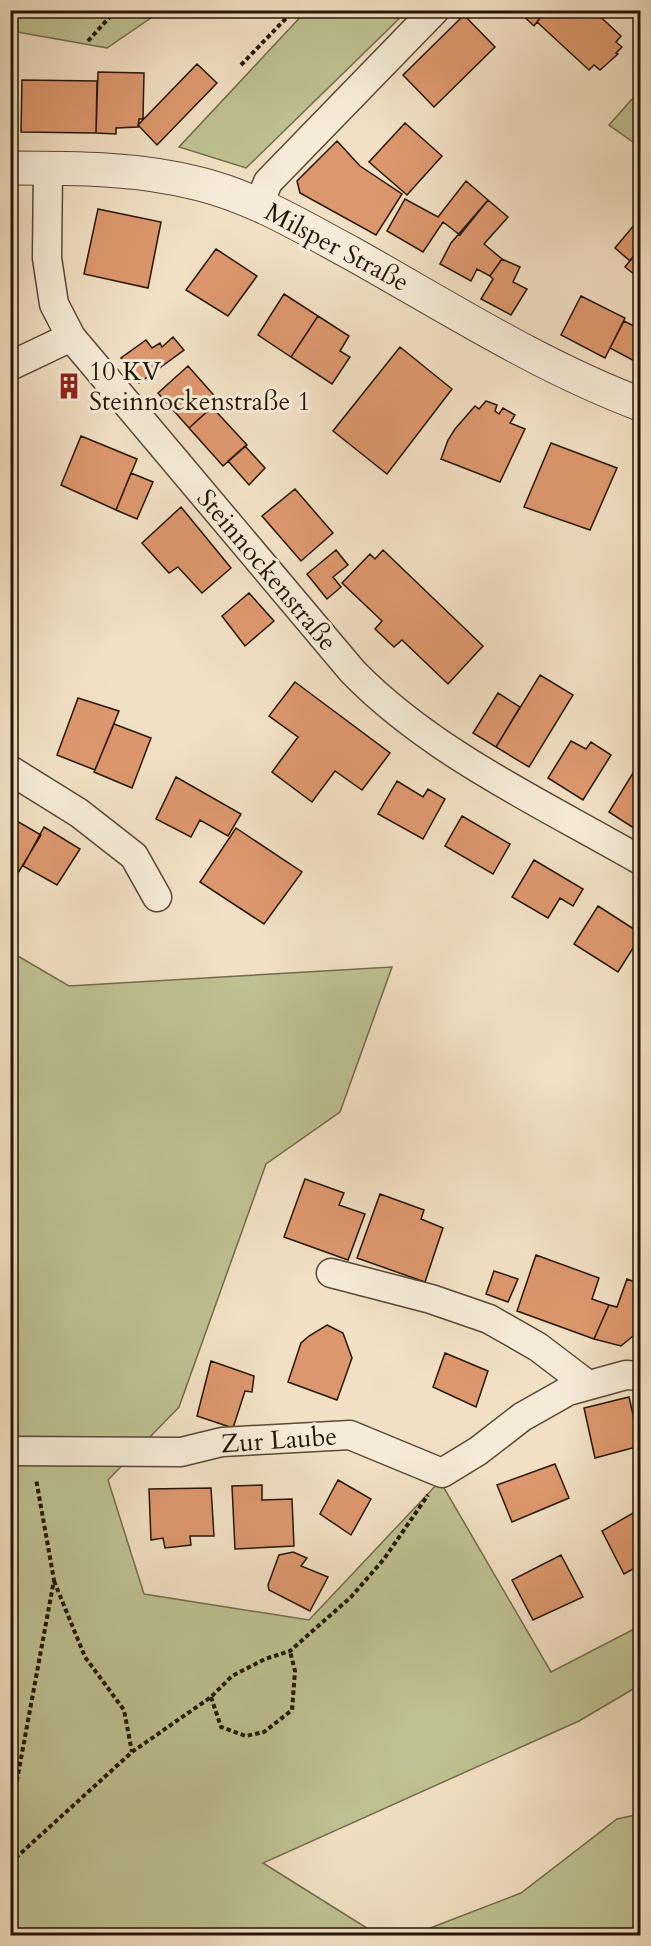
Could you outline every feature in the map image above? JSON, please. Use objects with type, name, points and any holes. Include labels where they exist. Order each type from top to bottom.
[{"type":"street","points":[[259,204],[268,182],[435,10]]},
{"type":"street","name":"Milsper Straße","points":[[10,168],[142,173],[202,184],[259,204],[537,357],[601,389],[640,404]]},
{"type":"street","name":"Steinnockenstraße","points":[[48,168],[47,258],[54,304],[71,337],[352,672],[375,695],[442,745],[640,860]]},
{"type":"street","points":[[10,366],[71,337]]},
{"type":"street","points":[[10,770],[79,813],[134,856],[157,897]]},
{"type":"street","points":[[331,1273],[431,1299],[489,1319],[538,1347],[588,1386]]},
{"type":"street","points":[[442,1473],[478,1451],[522,1417],[568,1391],[626,1375],[640,1376]]},
{"type":"street","name":"Zur Laube","points":[[20,1451],[181,1452],[222,1442],[350,1435],[442,1473]]},
{"type":"path","points":[[88,41],[116,10]]},
{"type":"path","points":[[241,64],[294,10]]},
{"type":"path","points":[[20,1451],[54,1580],[85,1657],[124,1710],[132,1752]]},
{"type":"path","points":[[10,1863],[132,1752],[211,1697],[232,1676],[265,1659],[290,1651],[351,1597],[384,1559],[422,1506],[442,1473]]},
{"type":"path","points":[[10,1818],[54,1580]]},
{"type":"path","points":[[211,1697],[220,1727],[246,1736],[264,1732],[292,1710],[296,1671],[290,1651]]},
{"type":"green space","points":[[10,11],[161,11],[107,48],[12,31]]},
{"type":"green space","points":[[306,11],[407,11],[246,168],[179,147]]},
{"type":"green space","points":[[640,90],[640,147],[609,125]]},
{"type":"green space","points":[[11,952],[69,986],[392,967],[340,1112],[266,1164],[179,1407],[108,1480],[144,1594],[309,1620],[440,1481],[551,1672],[640,1626],[640,1685],[579,1721],[263,1863],[378,1935],[11,1936]]},
{"type":"green space","points":[[640,1814],[640,1935],[412,1935],[521,1893],[617,1819]]},
{"type":"building","points":[[517,10],[546,10],[534,26]]},
{"type":"building","points":[[546,10],[593,10],[621,36],[616,42],[622,47],[616,53],[618,54],[600,70],[594,65],[589,70],[537,22]]},
{"type":"building","points":[[464,15],[495,47],[434,107],[403,75]]},
{"type":"building","points":[[197,64],[217,83],[157,145],[138,125]]},
{"type":"building","points":[[98,72],[144,73],[143,119],[139,119],[138,127],[116,128],[116,134],[96,133]]},
{"type":"building","points":[[22,80],[97,81],[96,133],[21,132]]},
{"type":"building","points":[[405,123],[442,156],[407,195],[369,162]]},
{"type":"building","points":[[337,141],[360,166],[402,194],[376,235],[300,193],[297,181]]},
{"type":"building","points":[[466,181],[488,200],[460,235],[443,222],[423,252],[387,231],[405,199],[438,217]]},
{"type":"building","points":[[488,200],[508,217],[484,244],[502,259],[490,276],[477,269],[471,281],[440,264],[451,243]]},
{"type":"building","points":[[98,209],[161,222],[148,288],[84,274]]},
{"type":"building","points":[[640,218],[640,248],[630,261],[615,248]]},
{"type":"building","points":[[640,248],[640,279],[625,267]]},
{"type":"building","points":[[216,249],[257,276],[228,316],[186,290]]},
{"type":"building","points":[[502,259],[520,267],[513,282],[527,289],[511,315],[481,299],[493,279],[490,276]]},
{"type":"building","points":[[284,294],[318,316],[291,357],[258,335]]},
{"type":"building","points":[[581,296],[625,318],[605,358],[561,335]]},
{"type":"building","points":[[318,316],[349,336],[340,351],[350,357],[332,384],[291,357]]},
{"type":"building","points":[[624,321],[640,329],[640,364],[610,348]]},
{"type":"building","points":[[173,337],[184,350],[139,383],[121,358],[146,340],[152,348],[160,343],[162,347]]},
{"type":"building","points":[[400,347],[452,389],[387,474],[333,431]]},
{"type":"building","points":[[188,366],[219,401],[189,428],[158,393]]},
{"type":"building","points":[[486,401],[497,405],[495,411],[499,414],[503,408],[515,415],[510,423],[525,429],[500,482],[441,459],[455,429],[475,406],[479,409]]},
{"type":"building","points":[[212,407],[247,445],[223,466],[189,428]]},
{"type":"building","points":[[81,436],[137,459],[116,510],[61,485]]},
{"type":"building","points":[[551,443],[617,468],[590,530],[524,507]]},
{"type":"building","points":[[245,446],[265,468],[249,485],[228,461]]},
{"type":"building","points":[[131,473],[153,482],[137,519],[116,510]]},
{"type":"building","points":[[295,489],[333,533],[301,561],[262,516]]},
{"type":"building","points":[[181,507],[231,568],[202,593],[178,567],[169,573],[142,543]]},
{"type":"building","points":[[336,550],[348,565],[333,577],[341,587],[327,599],[307,574]]},
{"type":"building","points":[[383,550],[483,646],[448,684],[402,640],[394,647],[375,629],[382,621],[342,583],[370,554],[375,559]]},
{"type":"building","points":[[249,593],[274,621],[245,646],[222,616]]},
{"type":"building","points":[[540,675],[573,695],[529,767],[496,747]]},
{"type":"building","points":[[295,682],[390,753],[362,790],[335,771],[312,802],[272,772],[298,737],[269,716]]},
{"type":"building","points":[[498,693],[520,707],[496,747],[473,733]]},
{"type":"building","points":[[78,698],[119,711],[95,770],[57,755]]},
{"type":"building","points":[[114,724],[151,738],[132,788],[94,772]]},
{"type":"building","points":[[571,741],[586,749],[591,742],[611,755],[583,800],[548,778]]},
{"type":"building","points":[[638,765],[640,767],[640,832],[609,812]]},
{"type":"building","points":[[176,777],[241,814],[228,836],[200,820],[191,837],[156,819]]},
{"type":"building","points":[[397,781],[423,797],[428,789],[445,799],[423,839],[378,814]]},
{"type":"building","points":[[462,816],[510,844],[493,874],[445,846]]},
{"type":"building","points":[[10,817],[41,835],[18,873],[10,868]]},
{"type":"building","points":[[44,827],[80,849],[57,885],[23,866]]},
{"type":"building","points":[[236,828],[302,872],[264,924],[200,882]]},
{"type":"building","points":[[534,860],[583,889],[573,906],[560,898],[548,918],[512,897]]},
{"type":"building","points":[[598,906],[640,933],[640,937],[618,972],[574,944]]},
{"type":"building","points":[[305,1179],[344,1193],[339,1205],[365,1214],[348,1260],[284,1237]]},
{"type":"building","points":[[380,1194],[424,1210],[421,1219],[443,1228],[425,1282],[357,1258]]},
{"type":"building","points":[[536,1255],[599,1278],[592,1299],[609,1305],[594,1339],[517,1311]]},
{"type":"building","points":[[494,1271],[518,1279],[508,1302],[486,1294]]},
{"type":"building","points":[[627,1279],[640,1284],[640,1338],[633,1336],[621,1346],[594,1339],[609,1305],[617,1307]]},
{"type":"building","points":[[327,1325],[343,1333],[352,1358],[337,1400],[288,1382],[301,1343]]},
{"type":"building","points":[[445,1353],[488,1371],[476,1407],[433,1387]]},
{"type":"building","points":[[211,1361],[254,1376],[252,1392],[245,1391],[233,1428],[197,1416]]},
{"type":"building","points":[[629,1397],[640,1446],[595,1458],[584,1408]]},
{"type":"building","points":[[555,1464],[569,1498],[512,1522],[497,1485]]},
{"type":"building","points":[[338,1480],[371,1499],[351,1535],[320,1514]]},
{"type":"building","points":[[262,1485],[262,1500],[292,1499],[294,1546],[235,1549],[232,1486]]},
{"type":"building","points":[[211,1488],[214,1536],[190,1536],[191,1545],[165,1548],[163,1538],[151,1540],[149,1489]]},
{"type":"building","points":[[640,1509],[640,1565],[624,1574],[602,1531]]},
{"type":"building","points":[[293,1552],[307,1558],[301,1566],[328,1577],[310,1611],[269,1590],[268,1585],[279,1555]]},
{"type":"building","points":[[561,1555],[583,1597],[533,1620],[512,1580]]},
{"type":"place","name":"10 KV Steinnockenstraße 1","points":[[69,386]]}]
